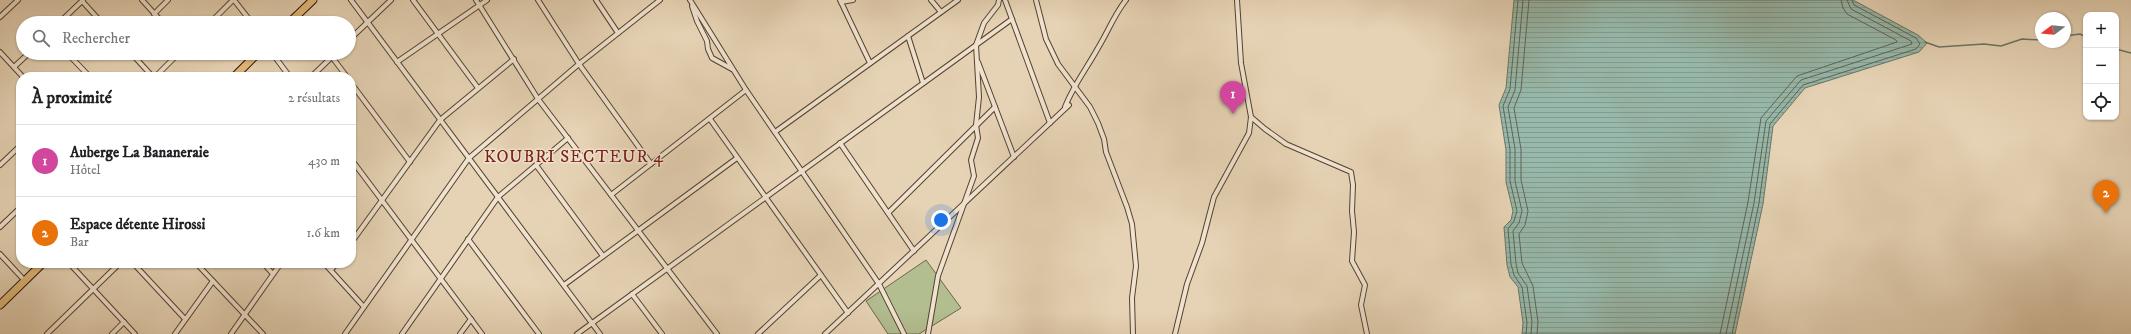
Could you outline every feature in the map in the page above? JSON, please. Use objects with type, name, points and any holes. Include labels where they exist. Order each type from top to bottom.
[{"type":"highway","points":[[296,16],[312,0]]},
{"type":"highway","points":[[239,72],[251,60]]},
{"type":"highway","points":[[0,305],[38,268]]},
{"type":"street","points":[[0,18],[18,0]]},
{"type":"street","points":[[142,0],[154,14],[168,0]]},
{"type":"street","points":[[217,16],[234,0],[247,16]]},
{"type":"street","points":[[351,0],[600,334]]},
{"type":"street","points":[[356,33],[391,0]]},
{"type":"street","points":[[413,0],[478,88]]},
{"type":"street","points":[[476,0],[538,99],[716,334]]},
{"type":"street","points":[[397,62],[487,0]]},
{"type":"street","points":[[538,0],[579,64],[651,164]]},
{"type":"street","points":[[596,0],[618,33]]},
{"type":"street","points":[[345,334],[469,158],[579,64],[660,0]]},
{"type":"street","points":[[690,0],[746,90],[879,284],[904,334]]},
{"type":"street","points":[[690,0],[697,21],[708,41],[708,49],[712,58],[734,70]]},
{"type":"street","points":[[853,0],[841,1],[870,64]]},
{"type":"street","points":[[931,0],[941,12]]},
{"type":"street","points":[[775,132],[958,0]]},
{"type":"street","points":[[928,334],[938,276],[974,176],[971,160],[978,138],[976,125],[979,97],[974,46],[984,23],[998,5],[999,0]]},
{"type":"street","points":[[1005,0],[1050,123]]},
{"type":"street","points":[[1036,0],[1046,39],[1058,64],[1090,107],[1098,123],[1104,139],[1106,152],[1119,183],[1132,224],[1136,266],[1132,298],[1133,334]]},
{"type":"street","points":[[1064,109],[1114,16],[1126,0]]},
{"type":"street","points":[[1175,334],[1187,284],[1202,243],[1214,197],[1249,133],[1251,117],[1241,63],[1236,0]]},
{"type":"street","points":[[67,16],[82,1],[96,16]]},
{"type":"street","points":[[577,334],[1012,19]]},
{"type":"street","points":[[908,36],[923,83]]},
{"type":"street","points":[[0,52],[18,72]]},
{"type":"street","points":[[976,58],[1014,157]]},
{"type":"street","points":[[356,235],[440,120],[514,59]]},
{"type":"street","points":[[14,67],[22,60]]},
{"type":"street","points":[[74,60],[85,72]]},
{"type":"street","points":[[138,60],[149,72]]},
{"type":"street","points":[[159,72],[172,60]]},
{"type":"street","points":[[277,60],[286,72]]},
{"type":"street","points":[[316,72],[329,60]]},
{"type":"street","points":[[334,60],[343,72]]},
{"type":"street","points":[[356,90],[410,162]]},
{"type":"street","points":[[611,195],[746,90]]},
{"type":"street","points":[[825,334],[1069,105]]},
{"type":"street","points":[[888,213],[995,107]]},
{"type":"street","points":[[1251,117],[1286,144],[1351,172],[1353,185],[1352,211],[1354,232],[1352,261],[1365,285],[1361,305],[1367,334]]},
{"type":"street","points":[[710,119],[848,313]]},
{"type":"street","points":[[402,334],[498,197],[568,138]]},
{"type":"street","points":[[840,143],[914,251]]},
{"type":"street","points":[[0,165],[16,150]]},
{"type":"street","points":[[564,286],[737,158]]},
{"type":"street","points":[[536,165],[603,256]]},
{"type":"street","points":[[356,166],[482,334]]},
{"type":"street","points":[[0,227],[16,212]]},
{"type":"street","points":[[468,239],[539,334]]},
{"type":"street","points":[[0,254],[24,281]]},
{"type":"street","points":[[74,268],[135,334]]},
{"type":"street","points":[[47,334],[115,268]]},
{"type":"street","points":[[137,268],[185,319]]},
{"type":"street","points":[[201,268],[263,334]]},
{"type":"street","points":[[268,268],[273,274]]},
{"type":"street","points":[[231,334],[278,268]]},
{"type":"street","points":[[331,270],[364,306]]},
{"type":"street","points":[[758,334],[821,275]]},
{"type":"street","points":[[175,334],[213,280]]},
{"type":"street","points":[[632,294],[662,334]]},
{"type":"street","points":[[460,334],[471,319]]},
{"type":"street","points":[[112,334],[124,322]]},
{"type":"green space","points":[[926,260],[961,308],[919,334],[888,334],[866,301]]},
{"type":"water","points":[[1514,0],[1853,0],[1918,35],[1927,43],[1919,52],[1805,88],[1773,126],[1763,204],[1735,334],[1522,334],[1523,323],[1518,287],[1510,277],[1507,265],[1504,227],[1511,220],[1513,211],[1506,182],[1506,150],[1499,105],[1506,88]]},
{"type":"waterway","points":[[2071,35],[2080,34],[2083,36]]},
{"type":"waterway","points":[[1925,42],[1939,47],[1984,44],[2001,46],[2022,39],[2035,40]]},
{"type":"waterway","points":[[2119,50],[2131,53]]},
{"type":"place","name":"Auberge La Bananeraie","points":[[1233,114]]},
{"type":"place","name":"Espace détente Hirossi","points":[[2106,213]]},
{"type":"district","name":"KOUBRI SECTEUR 4","points":[[574,156]]}]
